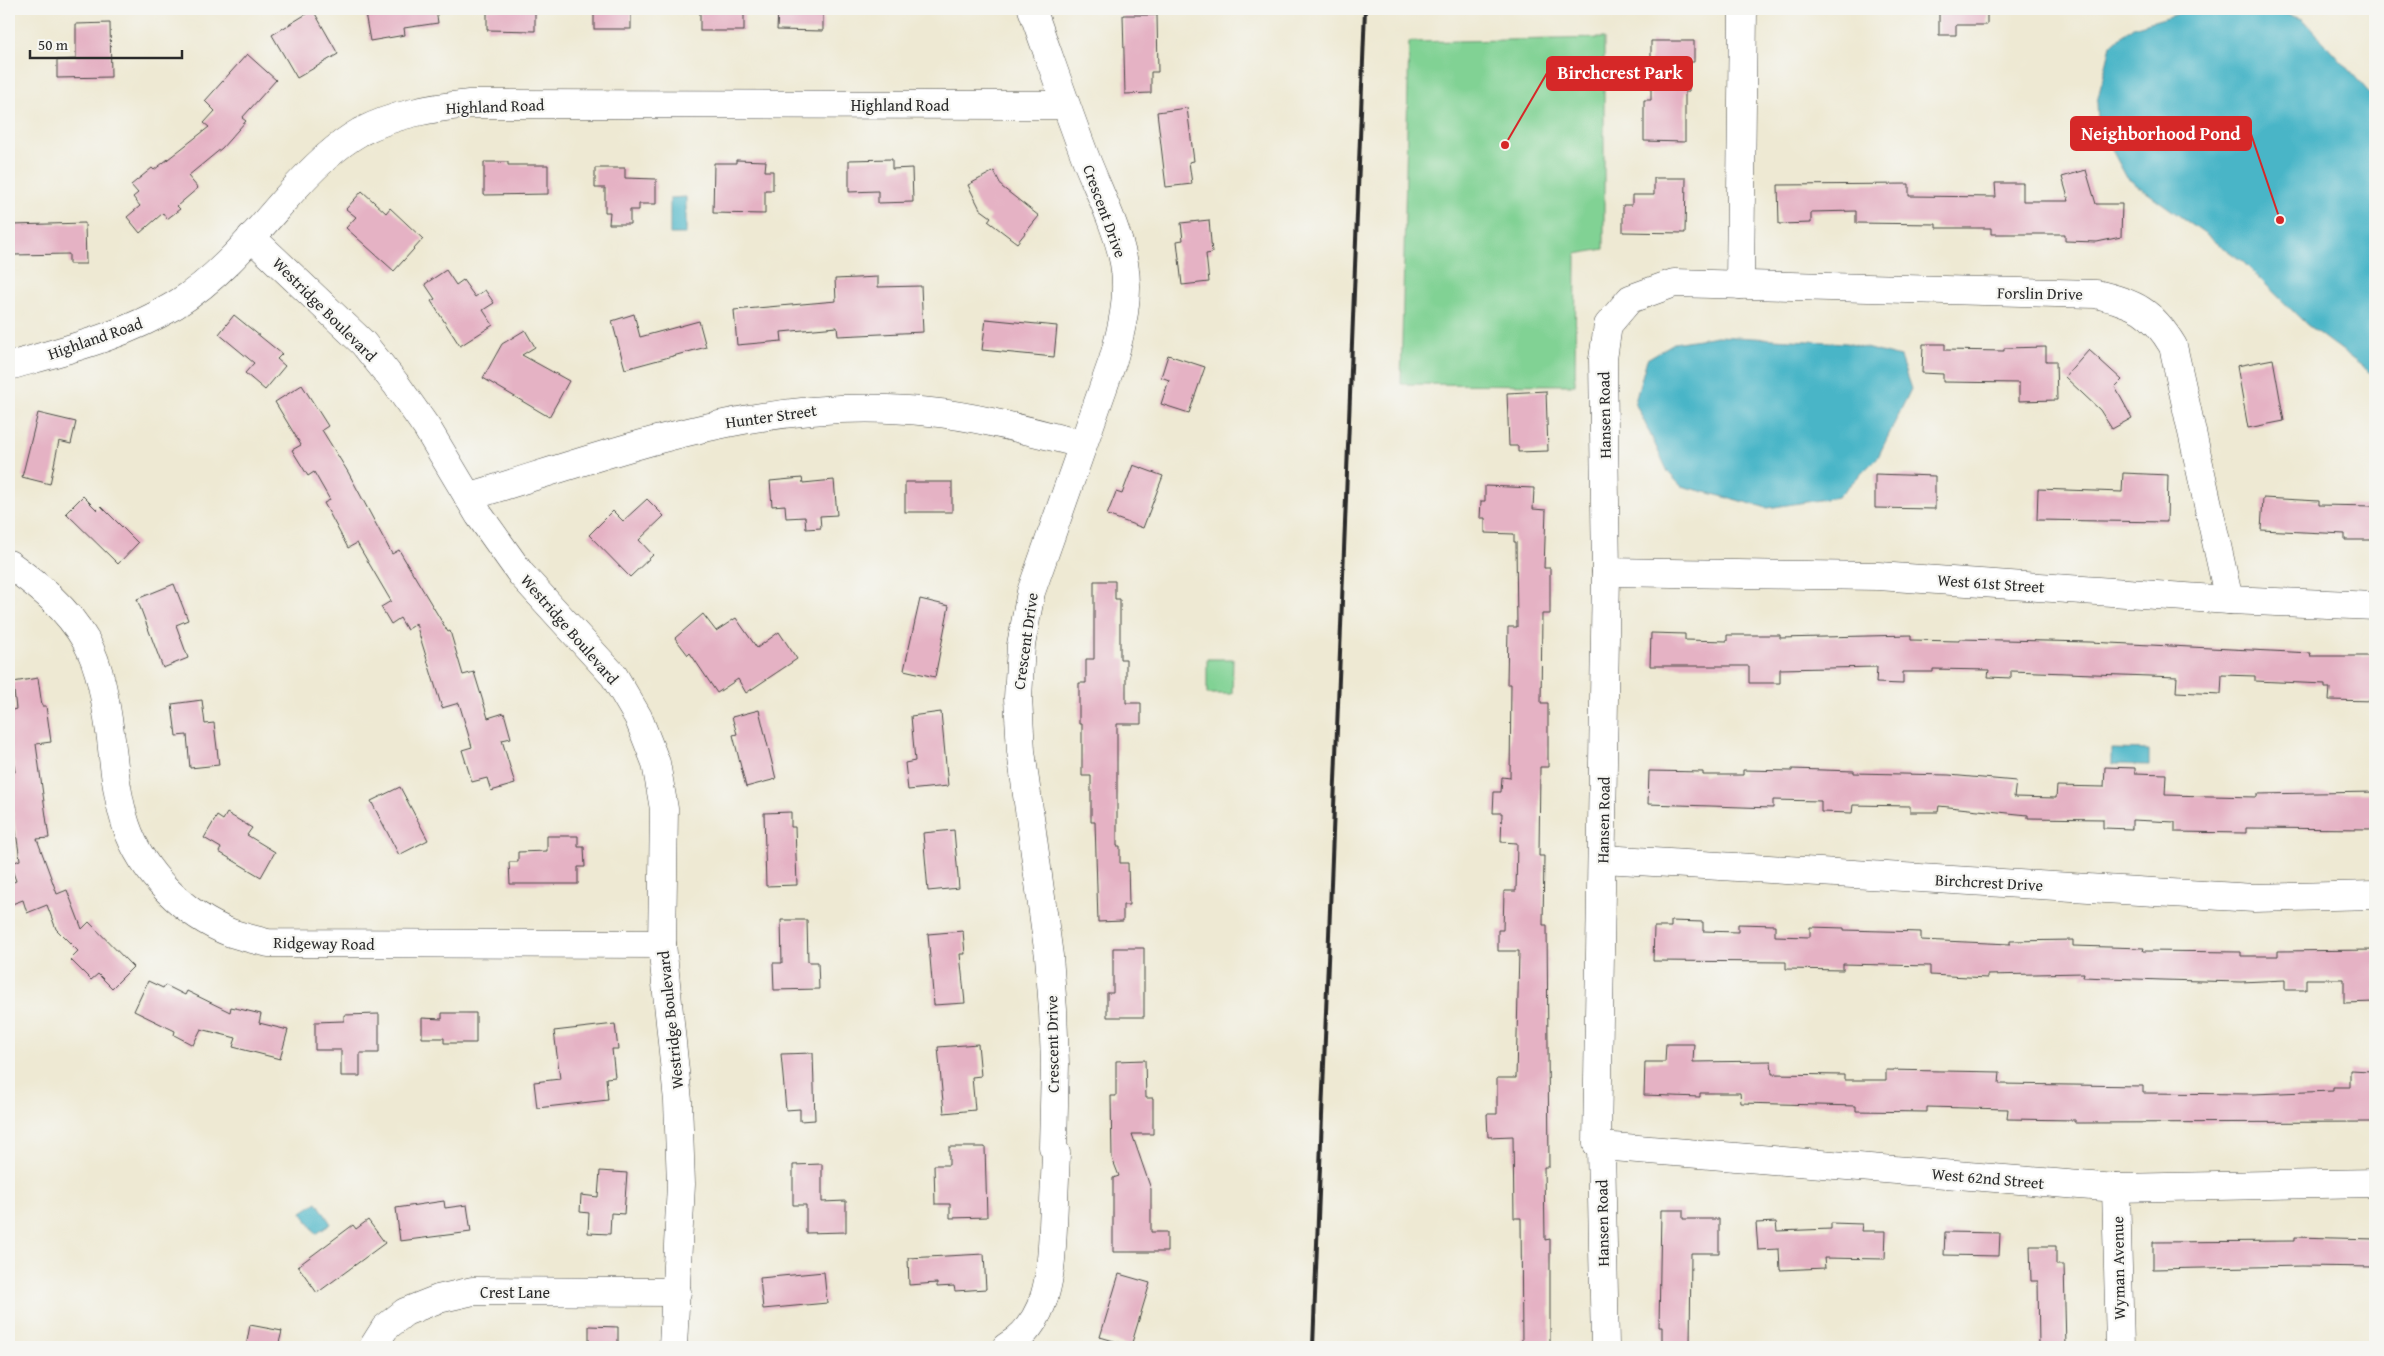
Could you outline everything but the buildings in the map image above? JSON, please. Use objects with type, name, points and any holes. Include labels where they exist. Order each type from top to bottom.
[{"type":"street","name":"Crescent Drive","points":[[1006,1347],[1016,1342],[1034,1321],[1045,1296],[1051,1268],[1056,1154],[1053,1147],[1055,1064],[1049,956],[1021,751],[1018,698],[1021,645],[1030,592],[1120,337],[1126,296],[1124,263],[1115,232],[1065,105],[1032,9]]},
{"type":"street","points":[[1740,285],[1743,9]]},
{"type":"street","name":"Highland Road","points":[[9,366],[84,344],[141,323],[176,304],[216,274],[328,155],[359,133],[394,117],[431,108],[470,104],[1065,105]]},
{"type":"street","name":"Westridge Boulevard","points":[[251,237],[363,343],[427,428],[468,497],[521,574],[614,676],[638,717],[656,762],[664,809],[662,944],[678,1101],[681,1184],[673,1347]]},
{"type":"street","name":"Forslin Drive","points":[[1630,299],[1674,283],[2096,294],[2120,299],[2142,310],[2160,325],[2173,346],[2229,600]]},
{"type":"street","name":"Hansen Road","points":[[1605,1347],[1601,1146],[1597,1144],[1603,859],[1606,572],[1603,359],[1608,325],[1630,299]]},
{"type":"street","name":"Hunter Street","points":[[468,497],[666,437],[730,421],[798,410],[864,408],[930,412],[996,423],[1082,444]]},
{"type":"street","name":"Ridgeway Road","points":[[9,564],[40,587],[66,611],[86,641],[99,673],[117,788],[126,826],[143,861],[167,890],[196,915],[231,933],[268,943],[662,944]]},
{"type":"street","name":"West 61st Street","points":[[1606,572],[1878,576],[2229,600],[2375,606]]},
{"type":"street","name":"Birchcrest Drive","points":[[1603,859],[2254,898],[2375,896]]},
{"type":"street","name":"West 62nd Street","points":[[1601,1146],[2116,1188],[2375,1182]]},
{"type":"street","name":"Wyman Avenue","points":[[2116,1188],[2120,1347]]},
{"type":"street","name":"Crest Lane","points":[[373,1347],[385,1328],[405,1312],[438,1299],[473,1291],[677,1292]]},
{"type":"green space","points":[[1604,38],[1604,249],[1576,254],[1575,385],[1401,384],[1409,42]]},
{"type":"green space","points":[[1207,659],[1233,659],[1232,694],[1207,694]]},
{"type":"water","points":[[2266,9],[2303,19],[2375,99],[2375,376],[2306,324],[2242,261],[2127,178],[2098,124],[2097,102],[2111,45],[2133,27],[2192,10]]},
{"type":"water","points":[[686,197],[686,234],[670,234],[670,198]]},
{"type":"water","points":[[1717,336],[1846,343],[1900,357],[1911,389],[1878,457],[1838,497],[1768,508],[1681,486],[1668,472],[1635,402],[1647,359],[1674,343]]},
{"type":"water","points":[[2112,749],[2149,750],[2149,765],[2112,764]]},
{"type":"water","points":[[317,1202],[331,1224],[316,1234],[302,1212]]},
{"type":"railway","points":[[1313,1347],[1365,9]]},
{"type":"place","name":"Birchcrest Park","points":[[1505,145]]},
{"type":"place","name":"Neighborhood Pond","points":[[2280,220]]}]
